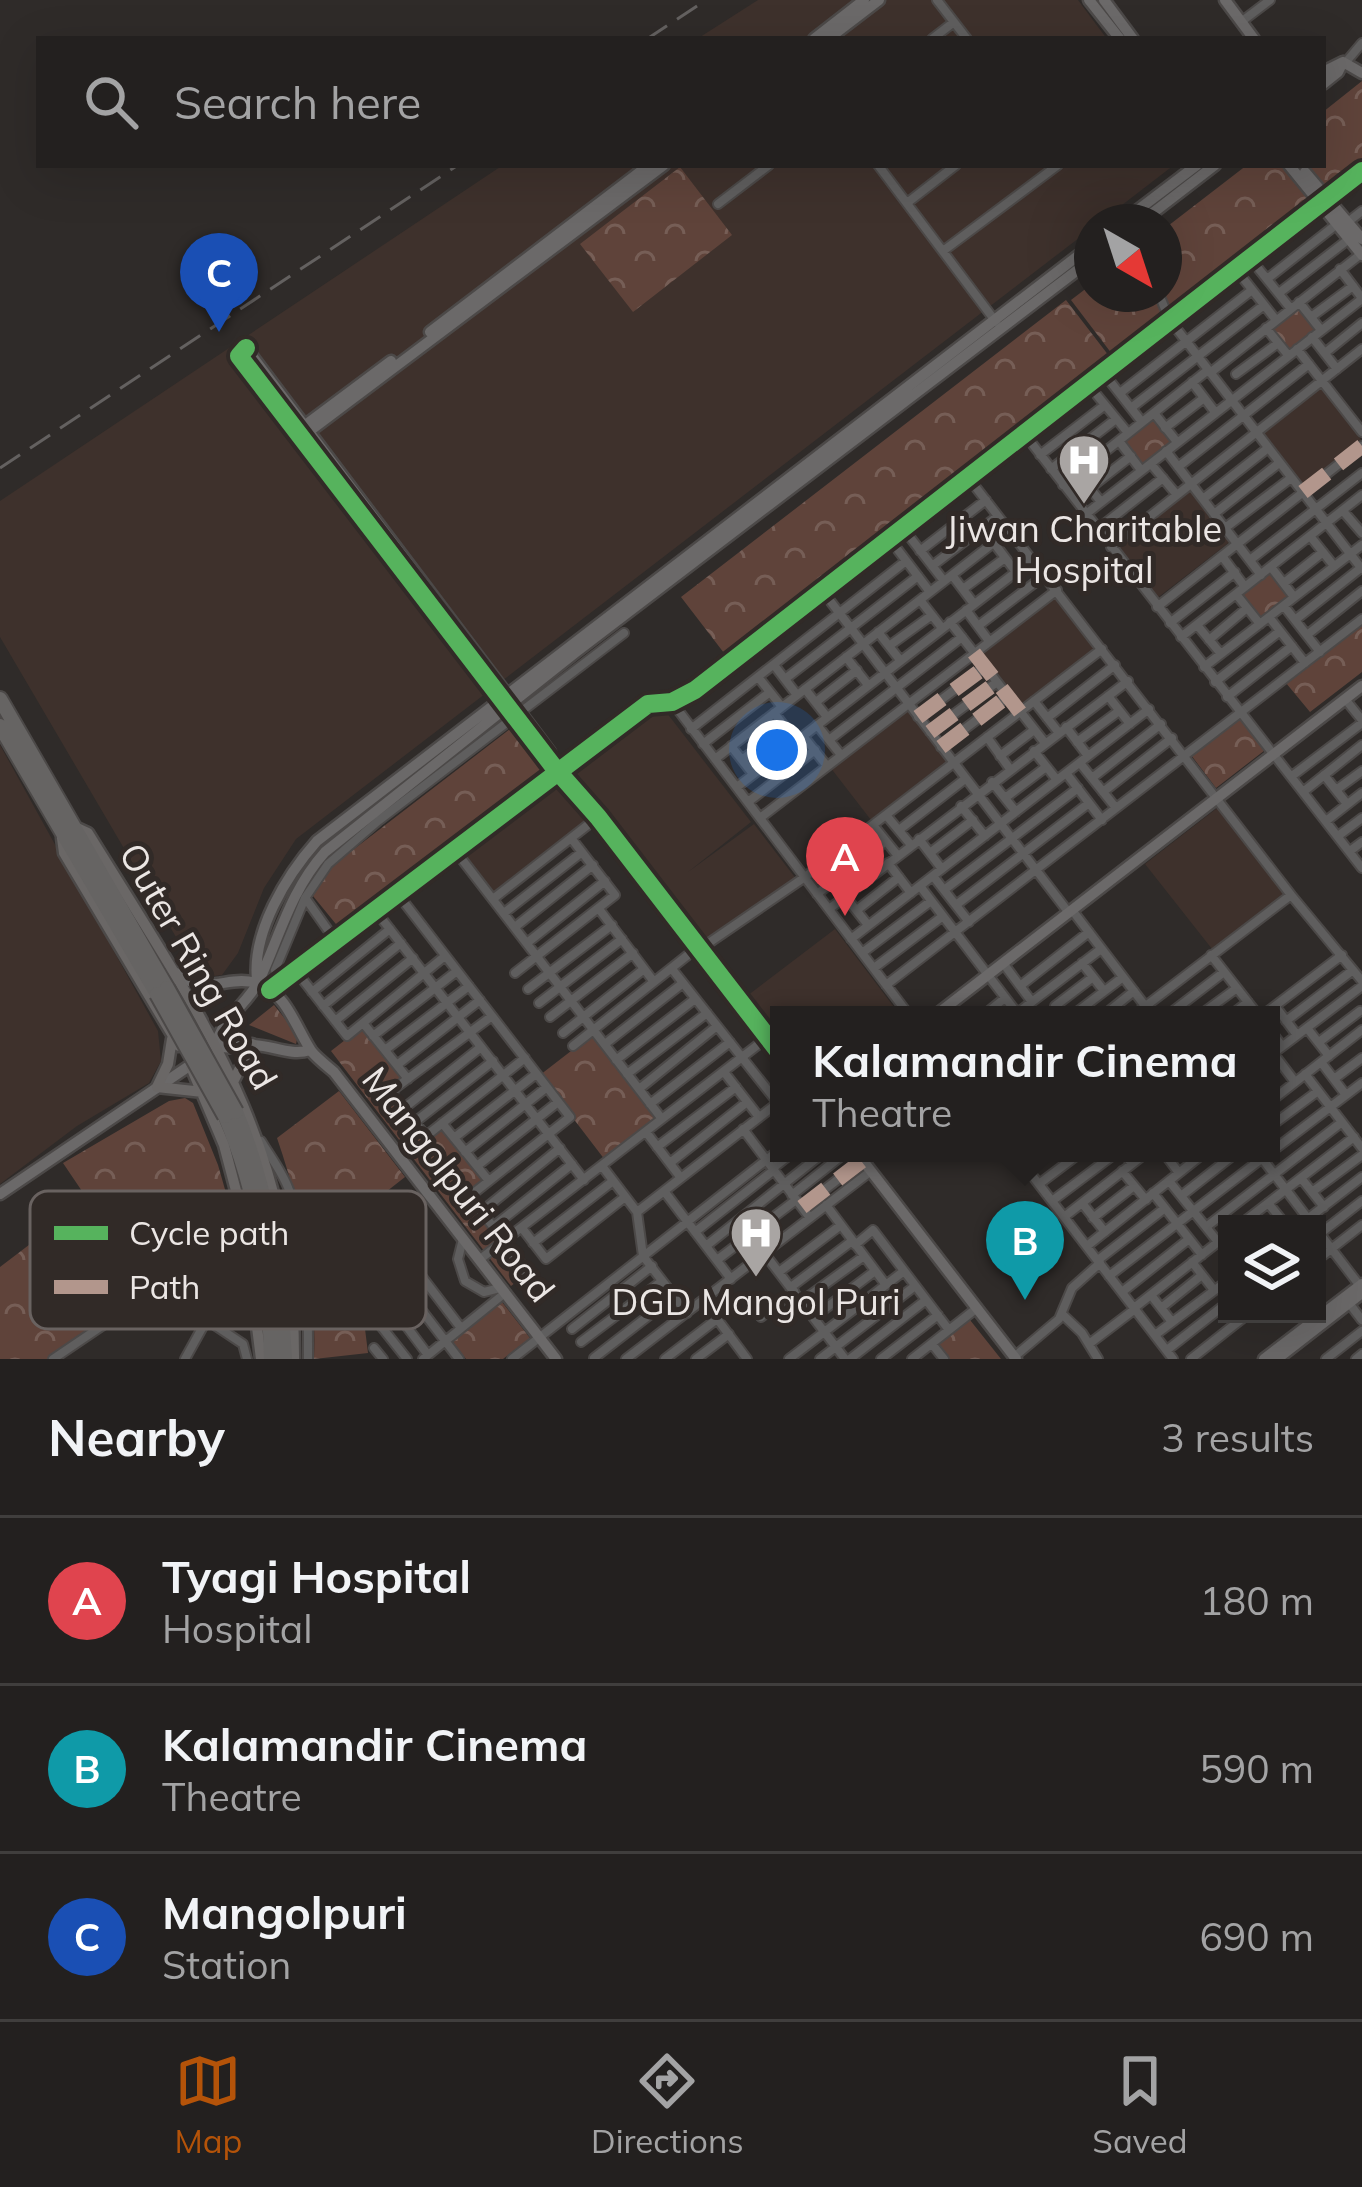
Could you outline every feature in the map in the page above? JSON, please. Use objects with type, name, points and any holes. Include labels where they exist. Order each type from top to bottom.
[{"type":"highway","name":"Outer Ring Road","points":[[0,700],[67,828]]},
{"type":"highway","name":"Outer Ring Road","points":[[0,726],[67,828]]},
{"type":"highway","points":[[67,828],[227,1091],[263,1191]]},
{"type":"highway","points":[[84,856],[217,1096],[253,1191]]},
{"type":"highway","points":[[272,1359],[275,1329]]},
{"type":"highway","points":[[279,1329],[285,1359]]},
{"type":"highway","points":[[291,1329],[294,1332]]},
{"type":"main road","name":"Outer Ring Road","points":[[67,828],[88,833],[174,971],[234,1080],[260,1139],[275,1191]]},
{"type":"main road","points":[[67,828],[64,853],[190,1065],[224,1145],[236,1191]]},
{"type":"main road","points":[[152,1000],[165,1005],[176,1000],[174,971]]},
{"type":"main road","points":[[173,1036],[157,1087],[203,1092]]},
{"type":"main road","points":[[234,1080],[252,1044]]},
{"type":"main road","points":[[256,1329],[261,1359]]},
{"type":"main road","name":"Outer Ring Road","points":[[294,1329],[294,1359]]},
{"type":"street","points":[[818,36],[864,0]]},
{"type":"street","points":[[832,36],[879,0]]},
{"type":"street","points":[[937,0],[965,36]]},
{"type":"street","points":[[1089,0],[1118,36]]},
{"type":"street","points":[[1104,0],[1131,36]]},
{"type":"street","points":[[1225,0],[1252,36]]},
{"type":"street","points":[[1241,22],[1270,0]]},
{"type":"street","points":[[936,36],[954,22]]},
{"type":"street","points":[[1326,82],[1362,43]]},
{"type":"street","points":[[1326,71],[1345,62]]},
{"type":"street","points":[[1345,62],[1362,73]]},
{"type":"street","points":[[304,431],[646,168]]},
{"type":"street","points":[[304,431],[660,168]]},
{"type":"street","points":[[718,204],[765,168]]},
{"type":"street","points":[[880,168],[998,324]]},
{"type":"street","points":[[907,203],[952,168]]},
{"type":"street","points":[[943,251],[1054,168]]},
{"type":"street","points":[[1146,204],[1193,168]]},
{"type":"street","points":[[1164,204],[1211,168]]},
{"type":"street","points":[[1063,484],[1361,255],[1359,237],[1292,168]]},
{"type":"street","points":[[1301,168],[1323,200]]},
{"type":"street","points":[[270,990],[648,704],[672,702],[695,690],[1362,171]]},
{"type":"street","points":[[1267,279],[1362,211]]},
{"type":"street","points":[[1279,293],[1359,237]]},
{"type":"street","points":[[1250,257],[1279,293],[1322,330]]},
{"type":"street","points":[[0,1194],[216,1045],[219,1032],[258,983],[294,894],[326,852],[1074,260]]},
{"type":"street","points":[[1234,268],[1276,320]]},
{"type":"street","points":[[1086,514],[1362,298],[1340,269]]},
{"type":"street","points":[[998,324],[1074,271]]},
{"type":"street","points":[[1311,317],[1353,286]]},
{"type":"street","points":[[1120,393],[1252,290]]},
{"type":"street","points":[[1131,408],[1264,305]]},
{"type":"street","points":[[1166,312],[1362,568],[1294,620]]},
{"type":"street","points":[[1325,353],[1362,323]]},
{"type":"street","points":[[1266,328],[1288,356]]},
{"type":"street","points":[[1312,337],[1337,369]]},
{"type":"street","points":[[1236,374],[1278,343]]},
{"type":"street","points":[[304,431],[239,356],[244,349],[553,766],[770,1040]]},
{"type":"street","points":[[1297,349],[1362,432]]},
{"type":"street","points":[[1111,547],[1362,349]]},
{"type":"street","points":[[1225,361],[1246,387]]},
{"type":"street","points":[[1178,467],[1310,364]]},
{"type":"street","points":[[1102,371],[1142,422]]},
{"type":"street","points":[[1087,382],[1128,434]]},
{"type":"street","points":[[1192,382],[1215,412]]},
{"type":"street","points":[[1165,428],[1204,398]]},
{"type":"street","points":[[1040,454],[1105,405]]},
{"type":"street","points":[[1154,413],[1177,442]]},
{"type":"street","points":[[1051,469],[1116,419]]},
{"type":"street","points":[[1023,432],[1362,867]]},
{"type":"street","points":[[1119,441],[1142,470]]},
{"type":"street","points":[[1157,607],[1362,446]]},
{"type":"street","points":[[1203,499],[1268,448]]},
{"type":"street","points":[[1166,451],[1261,575]]},
{"type":"street","points":[[1090,488],[1131,456]]},
{"type":"street","points":[[1214,514],[1280,462]]},
{"type":"street","points":[[1150,463],[1177,495]]},
{"type":"street","points":[[1078,473],[1102,502]]},
{"type":"street","points":[[1250,560],[1362,473]]},
{"type":"street","points":[[968,476],[1362,983],[1298,1035],[1280,1043]]},
{"type":"street","points":[[1098,530],[1163,478]]},
{"type":"street","points":[[1226,528],[1292,478]]},
{"type":"street","points":[[1181,637],[1362,495]]},
{"type":"street","points":[[920,551],[986,500]]},
{"type":"street","points":[[1342,511],[1360,527]]},
{"type":"street","points":[[932,566],[998,516]]},
{"type":"street","points":[[902,527],[932,566],[963,590],[989,641]]},
{"type":"street","points":[[715,759],[1010,530]]},
{"type":"street","points":[[1310,536],[1334,566]]},
{"type":"street","points":[[888,537],[930,592]]},
{"type":"street","points":[[994,543],[1016,572]]},
{"type":"street","points":[[1204,667],[1362,544]]},
{"type":"street","points":[[1284,583],[1323,552]]},
{"type":"street","points":[[1222,556],[1245,586]]},
{"type":"street","points":[[963,590],[1005,558]]},
{"type":"street","points":[[737,787],[1033,559]]},
{"type":"street","points":[[691,729],[906,561]]},
{"type":"street","points":[[1271,567],[1294,597]]},
{"type":"street","points":[[1170,623],[1235,572]]},
{"type":"street","points":[[978,626],[1045,574]]},
{"type":"street","points":[[785,679],[917,576]]},
{"type":"street","points":[[821,589],[1145,1006]]},
{"type":"street","points":[[760,818],[1057,590]]},
{"type":"street","points":[[1306,635],[1362,591]]},
{"type":"street","points":[[1236,594],[1247,608],[1280,631],[1305,663]]},
{"type":"street","points":[[920,600],[962,637],[1045,743]]},
{"type":"street","points":[[1283,605],[1320,652]]},
{"type":"street","points":[[1209,640],[1247,608]]},
{"type":"street","points":[[890,646],[932,615]]},
{"type":"street","points":[[886,985],[1362,620]]},
{"type":"street","points":[[1197,625],[1220,654]]},
{"type":"street","points":[[1215,682],[1280,631]]},
{"type":"street","points":[[878,632],[900,660]]},
{"type":"street","points":[[275,970],[305,898],[328,864],[511,704],[625,633]]},
{"type":"street","points":[[829,740],[962,637]]},
{"type":"street","points":[[1227,698],[1292,646]]},
{"type":"street","points":[[573,1046],[699,948],[805,878],[1102,649]]},
{"type":"street","points":[[846,657],[868,685]]},
{"type":"street","points":[[774,664],[827,717]]},
{"type":"street","points":[[1047,718],[1115,665]]},
{"type":"street","points":[[918,717],[985,667]]},
{"type":"street","points":[[816,702],[856,670]]},
{"type":"street","points":[[758,676],[784,727],[827,766]]},
{"type":"street","points":[[829,909],[1128,681]]},
{"type":"street","points":[[930,732],[997,682]]},
{"type":"street","points":[[948,1006],[1361,689]]},
{"type":"street","points":[[703,744],[770,692]]},
{"type":"street","points":[[941,747],[1008,696]]},
{"type":"street","points":[[1108,696],[1130,724]]},
{"type":"street","points":[[1292,777],[1362,722],[1345,699]]},
{"type":"street","points":[[1034,701],[1078,742],[1092,778],[1116,808]]},
{"type":"street","points":[[672,702],[902,1006]]},
{"type":"street","points":[[851,939],[1150,709]]},
{"type":"street","points":[[1078,742],[1119,711]]},
{"type":"street","points":[[1092,778],[1161,724]]},
{"type":"street","points":[[817,725],[841,755]]},
{"type":"street","points":[[742,760],[784,727]]},
{"type":"street","points":[[1000,756],[1034,730]]},
{"type":"street","points":[[986,737],[1010,769]]},
{"type":"street","points":[[1103,792],[1172,739]]},
{"type":"street","points":[[1303,792],[1362,745]]},
{"type":"street","points":[[730,746],[753,774]]},
{"type":"street","points":[[748,802],[814,750]]},
{"type":"street","points":[[1034,751],[1057,780]]},
{"type":"street","points":[[1005,798],[1046,766]]},
{"type":"street","points":[[1336,790],[1362,771]]},
{"type":"street","points":[[1066,773],[1102,820]]},
{"type":"street","points":[[1324,775],[1347,804]]},
{"type":"street","points":[[898,830],[965,779]]},
{"type":"street","points":[[992,782],[1016,812]]},
{"type":"street","points":[[944,890],[1078,788]]},
{"type":"street","points":[[1326,821],[1362,793]]},
{"type":"street","points":[[956,905],[1089,803]]},
{"type":"street","points":[[962,806],[985,836]]},
{"type":"street","points":[[886,815],[942,869]]},
{"type":"street","points":[[493,899],[598,817]]},
{"type":"street","points":[[1338,836],[1362,818]]},
{"type":"street","points":[[930,853],[973,820]]},
{"type":"street","points":[[873,825],[898,856]]},
{"type":"street","points":[[515,974],[615,895],[571,838]]},
{"type":"street","points":[[818,894],[886,841]]},
{"type":"street","points":[[1350,851],[1362,842]]},
{"type":"street","points":[[454,849],[662,1119]]},
{"type":"street","points":[[504,913],[582,852]]},
{"type":"street","points":[[888,863],[931,901],[1010,1006]]},
{"type":"street","points":[[515,927],[593,865]]},
{"type":"street","points":[[933,876],[969,922]]},
{"type":"street","points":[[856,910],[899,877]]},
{"type":"street","points":[[527,943],[605,881]]},
{"type":"street","points":[[397,893],[570,1117],[470,1196],[528,1273]]},
{"type":"street","points":[[1155,1006],[1211,955],[1291,895]]},
{"type":"street","points":[[845,896],[868,926]]},
{"type":"street","points":[[305,898],[335,940]]},
{"type":"street","points":[[862,953],[931,901]]},
{"type":"street","points":[[599,908],[655,982]]},
{"type":"street","points":[[375,910],[584,1180]]},
{"type":"street","points":[[874,968],[943,916]]},
{"type":"street","points":[[528,989],[612,925]]},
{"type":"street","points":[[312,992],[390,929]]},
{"type":"street","points":[[1020,986],[1089,932]]},
{"type":"street","points":[[539,1003],[622,939]]},
{"type":"street","points":[[323,1006],[401,943]]},
{"type":"street","points":[[1027,1006],[1101,949]]},
{"type":"street","points":[[550,1017],[633,953]]},
{"type":"street","points":[[1211,955],[1252,1006]]},
{"type":"street","points":[[1275,1006],[1342,955]]},
{"type":"street","points":[[296,970],[347,1036],[445,956]]},
{"type":"street","points":[[335,1022],[413,958]]},
{"type":"street","points":[[1004,963],[1032,1002]]},
{"type":"street","points":[[1082,963],[1104,991]]},
{"type":"street","points":[[563,1033],[644,968]]},
{"type":"street","points":[[671,969],[770,1092]]},
{"type":"street","points":[[1286,1021],[1353,970]]},
{"type":"street","points":[[174,971],[190,984],[258,983]]},
{"type":"street","points":[[373,1036],[457,971]]},
{"type":"street","points":[[1180,1006],[1224,972]]},
{"type":"street","points":[[1064,1006],[1093,977]]},
{"type":"street","points":[[1085,1006],[1123,977]]},
{"type":"street","name":"Mangolpuri Road","points":[[258,983],[270,990],[307,1037],[310,1050],[334,1072],[426,1191]]},
{"type":"street","points":[[605,1044],[683,983]]},
{"type":"street","points":[[385,1050],[469,986]]},
{"type":"street","points":[[1212,1006],[1237,988]]},
{"type":"street","points":[[1115,1006],[1134,991]]},
{"type":"street","points":[[1045,992],[1055,1006]]},
{"type":"street","points":[[1319,1042],[1361,1013],[1348,996]]},
{"type":"street","points":[[616,1060],[695,998]]},
{"type":"street","points":[[995,1006],[1005,998]]},
{"type":"street","points":[[397,1065],[480,1000]]},
{"type":"street","points":[[1243,1006],[1248,1002]]},
{"type":"street","points":[[627,1074],[706,1013]]},
{"type":"street","points":[[1280,1013],[1298,1035]]},
{"type":"street","points":[[492,1016],[392,1092],[403,1108],[426,1136],[525,1058]]},
{"type":"street","points":[[363,1023],[408,1079]]},
{"type":"street","points":[[639,1089],[717,1027]]},
{"type":"street","points":[[1306,1028],[1319,1042],[1346,1095]]},
{"type":"street","points":[[1280,1094],[1362,1030]]},
{"type":"street","points":[[479,1260],[768,1037]]},
{"type":"street","points":[[650,1104],[730,1042]]},
{"type":"street","points":[[216,1045],[226,1049],[252,1044],[298,1054],[310,1050]]},
{"type":"street","points":[[403,1108],[482,1047]]},
{"type":"street","points":[[1334,1079],[1362,1058]]},
{"type":"street","points":[[415,1122],[493,1061]]},
{"type":"street","points":[[1280,1063],[1295,1082]]},
{"type":"street","points":[[1280,1073],[1285,1069]]},
{"type":"street","points":[[724,1072],[759,1117]]},
{"type":"street","points":[[454,1138],[536,1073]]},
{"type":"street","points":[[1305,1074],[1362,1151],[1312,1192]]},
{"type":"street","points":[[1280,1143],[1362,1083]]},
{"type":"street","points":[[465,1152],[547,1087]]},
{"type":"street","points":[[657,1147],[736,1088]]},
{"type":"street","points":[[1280,1119],[1318,1091]]},
{"type":"street","points":[[477,1166],[558,1102]]},
{"type":"street","points":[[670,1163],[747,1102]]},
{"type":"street","points":[[637,1212],[770,1108]]},
{"type":"street","points":[[1206,1227],[1342,1122]]},
{"type":"street","points":[[442,1123],[489,1180]]},
{"type":"street","points":[[743,1130],[810,1218]]},
{"type":"street","points":[[646,1132],[681,1178]]},
{"type":"street","points":[[1253,1215],[1354,1137]]},
{"type":"street","points":[[260,1139],[289,1191]]},
{"type":"street","points":[[481,1212],[560,1148]]},
{"type":"street","points":[[694,1232],[773,1162]]},
{"type":"street","points":[[512,1359],[686,1221],[777,1162]]},
{"type":"street","points":[[706,1246],[812,1162]]},
{"type":"street","points":[[797,1200],[836,1162]]},
{"type":"street","points":[[717,1260],[797,1200],[862,1162]]},
{"type":"street","points":[[626,1359],[826,1205],[863,1162]]},
{"type":"street","points":[[865,1162],[1015,1358],[1063,1315],[1072,1288],[1165,1208]]},
{"type":"street","points":[[1022,1162],[1170,1355],[1218,1312]]},
{"type":"street","points":[[1039,1184],[1068,1162]]},
{"type":"street","points":[[1052,1201],[1107,1162]]},
{"type":"street","points":[[1064,1217],[1135,1162]]},
{"type":"street","points":[[1171,1162],[1179,1173]]},
{"type":"street","points":[[1087,1246],[1193,1162]]},
{"type":"street","points":[[1181,1196],[1224,1162]]},
{"type":"street","points":[[1109,1276],[1255,1162]]},
{"type":"street","points":[[1269,1162],[1304,1215]]},
{"type":"street","points":[[493,1227],[572,1164]]},
{"type":"street","points":[[602,1166],[637,1212],[644,1256],[687,1312]]},
{"type":"street","points":[[1122,1171],[1165,1208],[1202,1255]]},
{"type":"street","points":[[1320,1215],[1362,1177]]},
{"type":"street","points":[[1301,1178],[1324,1207]]},
{"type":"street","points":[[1169,1180],[1206,1227],[1218,1234]]},
{"type":"street","points":[[533,1243],[613,1181]]},
{"type":"street","points":[[1094,1218],[1134,1186]]},
{"type":"street","name":"Mangolpuri Road","points":[[426,1191],[556,1359]]},
{"type":"street","points":[[664,1192],[731,1279]]},
{"type":"street","points":[[522,1228],[545,1259],[626,1197]]},
{"type":"street","points":[[1326,1221],[1362,1201]]},
{"type":"street","points":[[1082,1203],[1105,1232]]},
{"type":"street","points":[[1268,1203],[1278,1215]]},
{"type":"street","points":[[826,1205],[886,1285]]},
{"type":"street","points":[[779,1272],[841,1225]]},
{"type":"street","points":[[1326,1253],[1362,1226]]},
{"type":"street","points":[[761,1317],[873,1230],[950,1330]]},
{"type":"street","points":[[463,1239],[458,1259],[465,1282],[484,1292],[503,1290]]},
{"type":"street","points":[[1122,1292],[1189,1239]]},
{"type":"street","points":[[1088,1345],[1218,1243]]},
{"type":"street","points":[[1326,1243],[1361,1288]]},
{"type":"street","points":[[764,1253],[848,1359],[926,1300]]},
{"type":"street","points":[[802,1302],[864,1256]]},
{"type":"street","points":[[1192,1262],[1202,1275],[1218,1283]]},
{"type":"street","points":[[572,1329],[652,1266]]},
{"type":"street","points":[[814,1317],[875,1271]]},
{"type":"street","points":[[789,1359],[904,1271]]},
{"type":"street","points":[[1161,1308],[1202,1275]]},
{"type":"street","points":[[581,1342],[662,1281]]},
{"type":"street","points":[[426,1282],[461,1328]]},
{"type":"street","points":[[820,1359],[915,1286]]},
{"type":"street","points":[[1264,1359],[1281,1355],[1349,1303],[1361,1288]]},
{"type":"street","points":[[1281,1355],[1361,1288]]},
{"type":"street","points":[[406,1329],[426,1357],[503,1290]]},
{"type":"street","points":[[1155,1335],[1218,1290]]},
{"type":"street","points":[[1151,1295],[1172,1322]]},
{"type":"street","points":[[564,1319],[594,1359],[674,1296]]},
{"type":"street","points":[[703,1300],[747,1359]]},
{"type":"street","points":[[1349,1303],[1362,1320]]},
{"type":"street","points":[[912,1359],[977,1308]]},
{"type":"street","points":[[881,1359],[938,1315]]},
{"type":"street","points":[[1063,1315],[1098,1359]]},
{"type":"street","points":[[426,1316],[459,1359]]},
{"type":"street","points":[[665,1359],[717,1319]]},
{"type":"street","points":[[1191,1359],[1237,1323]]},
{"type":"street","points":[[54,1359],[98,1329]]},
{"type":"street","points":[[185,1359],[202,1329]]},
{"type":"street","points":[[219,1329],[243,1344],[247,1359]]},
{"type":"street","points":[[383,1329],[407,1359]]},
{"type":"street","points":[[1326,1359],[1362,1331]]},
{"type":"street","points":[[696,1359],[729,1334]]},
{"type":"street","points":[[932,1344],[944,1359]]},
{"type":"street","points":[[374,1348],[383,1359]]},
{"type":"street","points":[[728,1359],[740,1350]]},
{"type":"shaded area","points":[[758,0],[1078,0],[1105,36],[702,36]]},
{"type":"shaded area","points":[[499,168],[1170,168],[1123,204],[1074,204],[1074,242],[296,839],[264,888],[238,953],[222,975],[200,978],[0,637],[0,501]]},
{"type":"shaded area","points":[[1321,384],[1362,441],[1302,487],[1260,432]]},
{"type":"shaded area","points":[[1190,488],[1231,541],[1156,599],[1115,546]]},
{"type":"shaded area","points":[[1053,594],[1094,649],[1018,707],[977,653]]},
{"type":"shaded area","points":[[906,707],[948,760],[871,820],[830,767]]},
{"type":"shaded area","points":[[663,708],[751,822],[688,872],[754,824],[797,880],[703,941],[575,775]]},
{"type":"shaded area","points":[[0,745],[158,1031],[161,1061],[149,1083],[77,1126],[0,1184]]},
{"type":"shaded area","points":[[555,779],[588,822],[494,895],[461,852]]},
{"type":"shaded area","points":[[1221,805],[1288,890],[1212,949],[1145,864]]},
{"type":"shaded area","points":[[835,929],[893,1006],[770,1006],[770,1026],[747,996]]},
{"type":"green space","points":[[1362,81],[1362,163],[1327,189],[1310,168],[1326,168],[1326,110]]},
{"type":"green space","points":[[679,168],[732,235],[633,312],[580,244]]},
{"type":"green space","points":[[1243,168],[1286,168],[1312,201],[1182,300],[1182,215]]},
{"type":"green space","points":[[1066,300],[1109,356],[724,653],[681,597]]},
{"type":"green space","points":[[1299,305],[1318,330],[1288,353],[1269,328]]},
{"type":"green space","points":[[1080,312],[1167,312],[1112,354]]},
{"type":"green space","points":[[1153,417],[1172,441],[1142,465],[1122,440]]},
{"type":"green space","points":[[1271,573],[1290,598],[1260,621],[1240,596]]},
{"type":"green space","points":[[1362,624],[1362,672],[1310,712],[1286,683]]},
{"type":"green space","points":[[1243,714],[1269,747],[1216,788],[1191,755]]},
{"type":"green space","points":[[514,726],[548,770],[340,929],[313,896],[332,866]]},
{"type":"green space","points":[[274,1005],[298,1035],[296,1044],[249,1025]]},
{"type":"green space","points":[[363,1026],[405,1078],[389,1092],[425,1139],[442,1127],[485,1181],[467,1196],[526,1274],[511,1286],[331,1051]]},
{"type":"green space","points":[[593,1034],[657,1120],[605,1160],[540,1075]]},
{"type":"green space","points":[[339,1091],[405,1177],[387,1191],[294,1191],[277,1138]]},
{"type":"green space","points":[[185,1098],[193,1103],[225,1191],[82,1191],[63,1163],[169,1101]]},
{"type":"green space","points":[[30,1244],[30,1329],[99,1329],[53,1359],[0,1359],[0,1267]]},
{"type":"green space","points":[[502,1302],[530,1338],[503,1359],[466,1359],[452,1341]]},
{"type":"green space","points":[[970,1320],[1001,1359],[947,1359],[937,1346]]},
{"type":"green space","points":[[313,1329],[365,1329],[368,1353],[314,1359]]},
{"type":"railway","points":[[652,36],[706,0]]},
{"type":"railway","points":[[0,468],[453,168]]},
{"type":"marked path","points":[[1303,492],[1362,446]]},
{"type":"marked path","points":[[974,653],[1020,712]]},
{"type":"marked path","points":[[918,717],[985,667]]},
{"type":"marked path","points":[[930,732],[997,682]]},
{"type":"marked path","points":[[941,747],[1008,696]]},
{"type":"marked path","points":[[802,1207],[860,1162]]},
{"type":"cycle path","points":[[270,990],[648,704],[672,702],[695,690],[1362,171]]},
{"type":"cycle path","points":[[246,348],[239,356],[770,1040]]},
{"type":"place","name":"Mangolpuri","points":[[219,332]]},
{"type":"place","name":"Jiwan Charitable Hospital","points":[[1084,506]]},
{"type":"place","name":"Tyagi Hospital","points":[[845,916]]},
{"type":"place","name":"DGD Mangol Puri","points":[[756,1279]]},
{"type":"place","name":"Kalamandir Cinema","points":[[1025,1300]]}]
